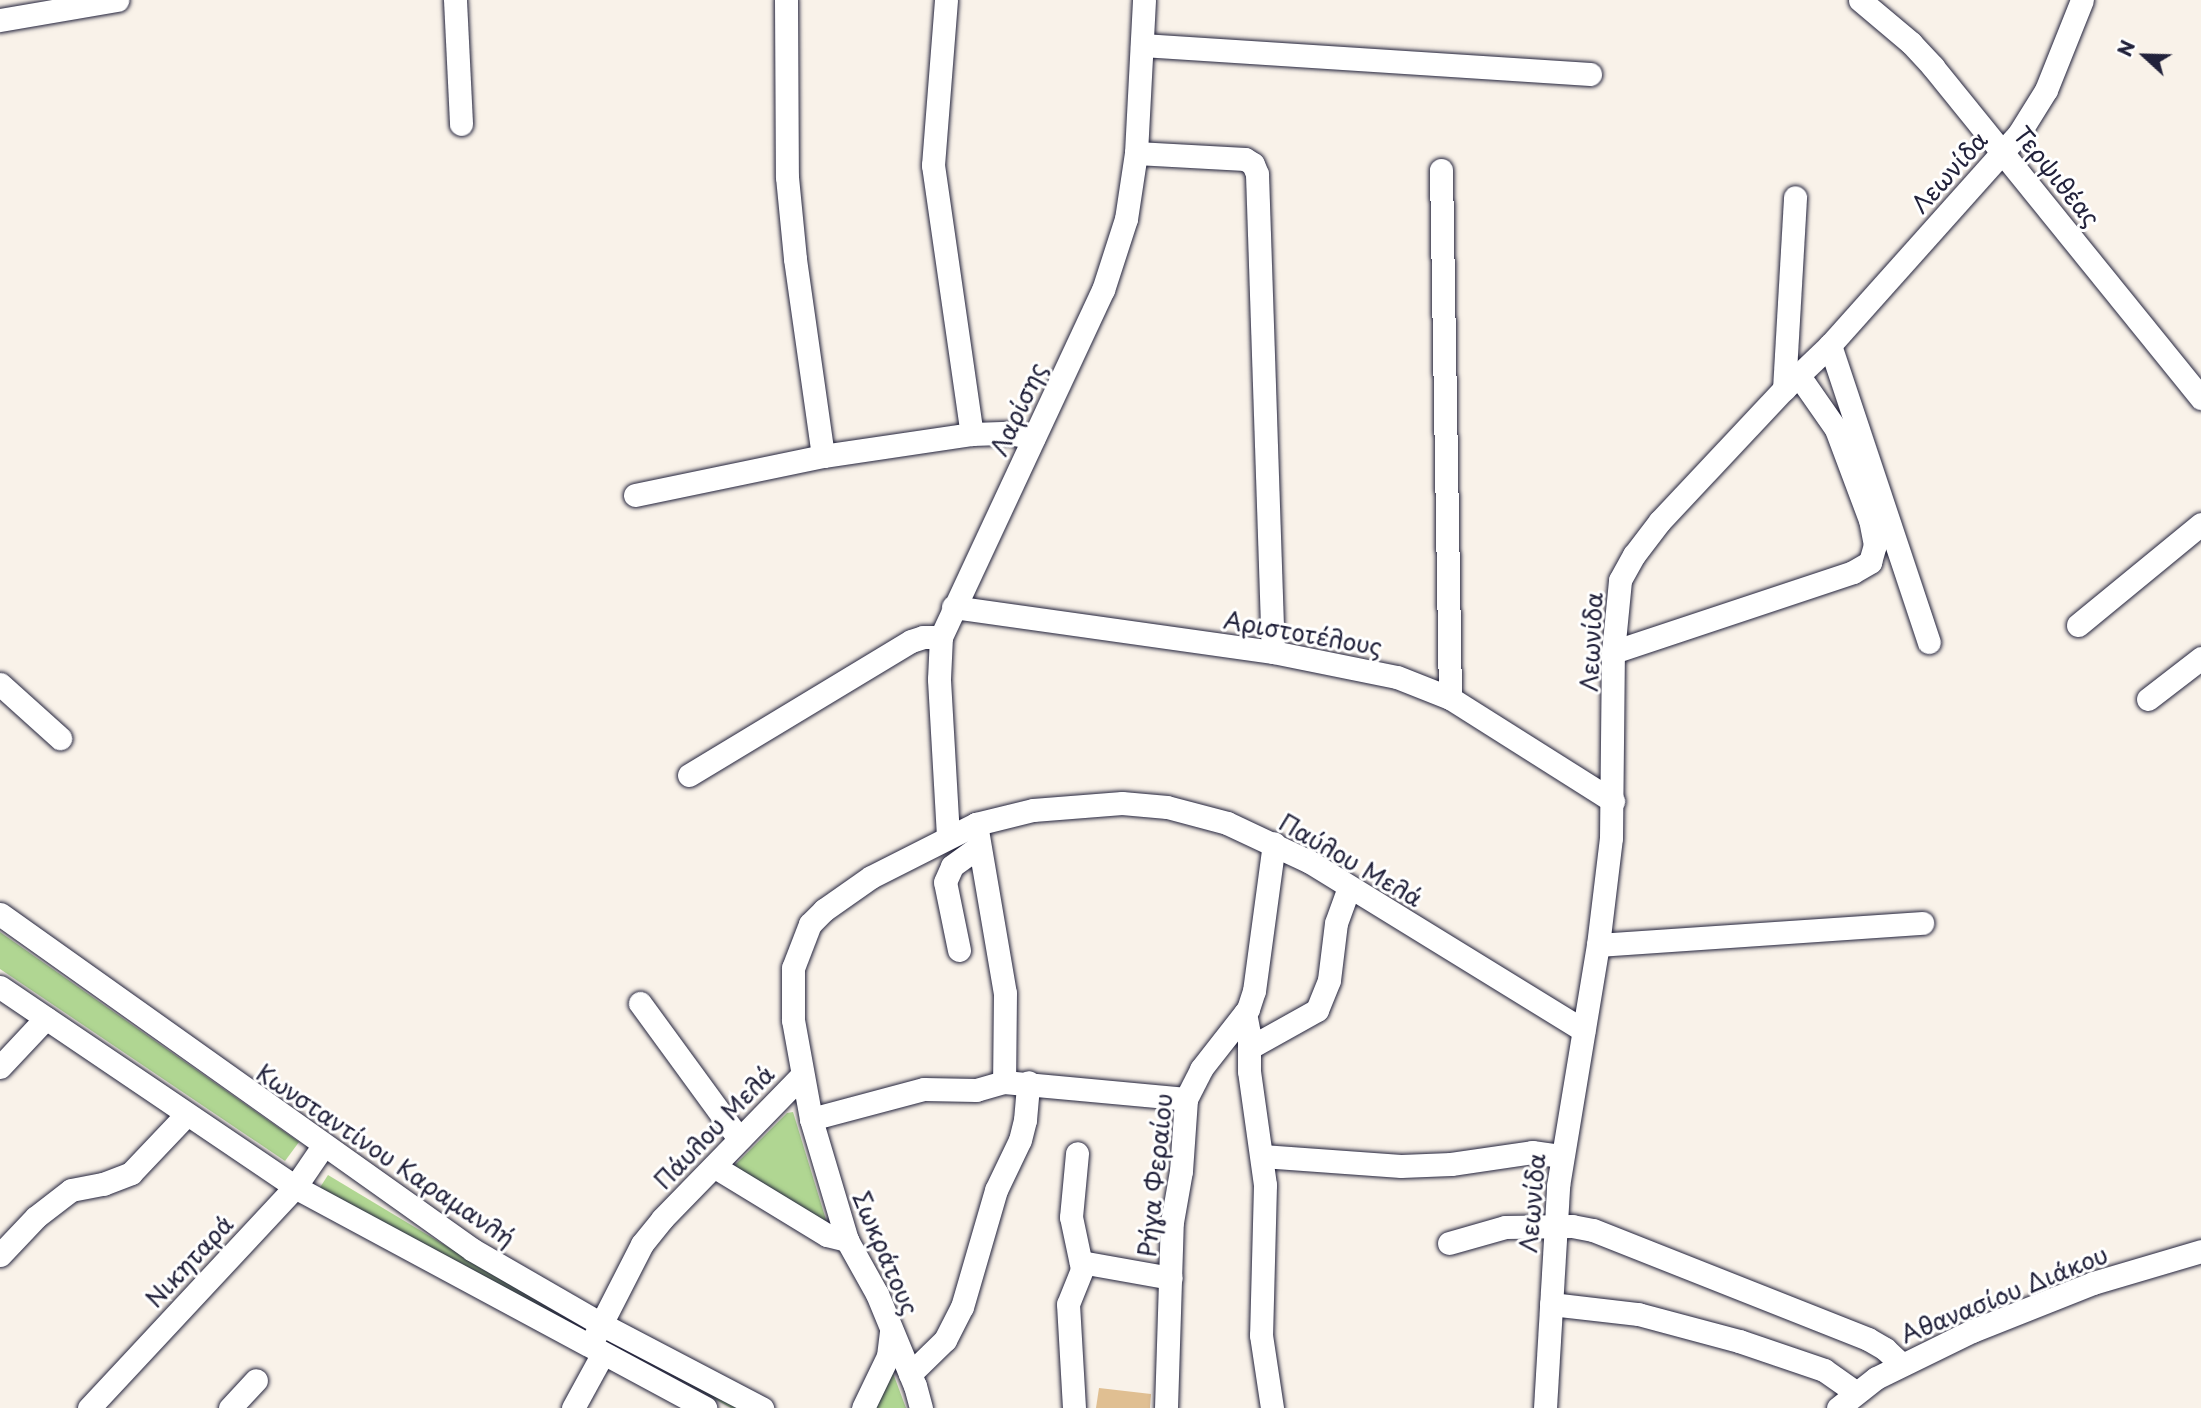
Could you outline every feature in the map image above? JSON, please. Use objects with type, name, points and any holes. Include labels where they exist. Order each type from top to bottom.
[{"type":"street","points":[[0,20],[117,0]]},
{"type":"street","points":[[454,0],[461,124]]},
{"type":"street","points":[[786,0],[787,177],[795,259],[823,456]]},
{"type":"street","points":[[946,0],[933,165],[972,435]]},
{"type":"street","name":"Λαρίσης","points":[[948,836],[939,679],[941,637],[1103,290],[1126,219],[1136,153],[1144,0]]},
{"type":"street","name":"Τερψιθέας","points":[[1860,0],[1911,43],[2003,149],[2201,398]]},
{"type":"street","name":"Λεωνίδα","points":[[1545,1408],[1555,1226],[1562,1156],[1608,872],[1613,801],[1613,652],[1618,592],[1634,555],[1660,522],[1830,345],[2018,135],[2046,90],[2082,0]]},
{"type":"street","points":[[1142,45],[1590,74]]},
{"type":"street","points":[[1136,153],[1245,159],[1253,164],[1257,174],[1273,652]]},
{"type":"street","points":[[1441,170],[1450,698]]},
{"type":"street","points":[[1613,652],[1853,572],[1870,562],[1875,545],[1870,520],[1836,429],[1791,383],[1795,197]]},
{"type":"street","points":[[1830,345],[1929,642]]},
{"type":"street","points":[[635,495],[823,456],[972,435],[1009,433],[1034,438]]},
{"type":"street","points":[[2078,625],[2201,524]]},
{"type":"street","name":"Αριστοτέλους","points":[[953,607],[1273,652],[1375,670],[1450,698],[1613,801]]},
{"type":"street","points":[[689,775],[911,641],[923,637],[941,637]]},
{"type":"street","points":[[2148,699],[2201,658]]},
{"type":"street","points":[[0,684],[60,738]]},
{"type":"street","name":"Παύλου Μελά","points":[[948,836],[977,835],[1033,810],[1122,803],[1167,807],[1227,824],[1275,843],[1583,1030]]},
{"type":"street","points":[[959,950],[945,882],[952,866],[977,835]]},
{"type":"street","points":[[977,835],[1005,993],[1004,1082]]},
{"type":"street","name":"Πάυλου Μελά","points":[[573,1408],[596,1351],[601,1324],[642,1244],[662,1219],[802,1075],[793,1020],[793,968],[810,924],[824,910],[872,877],[948,836]]},
{"type":"street","name":"Ρήγα Φεραίου","points":[[1166,1408],[1171,1222],[1181,1171],[1186,1099],[1201,1069],[1245,1013],[1254,991],[1262,950],[1275,843]]},
{"type":"street","points":[[1249,1048],[1317,1010],[1329,980],[1336,923],[1349,887]]},
{"type":"street","name":"Κωνσταντίνου Καραμανλή","points":[[0,914],[473,1250],[601,1324],[762,1408]]},
{"type":"street","points":[[1598,946],[1922,923]]},
{"type":"street","points":[[0,987],[295,1186],[705,1408]]},
{"type":"street","points":[[640,1003],[739,1139]]},
{"type":"street","points":[[1245,1013],[1249,1071],[1265,1185],[1261,1335],[1272,1408]]},
{"type":"street","points":[[0,1067],[46,1018]]},
{"type":"street","name":"Σωκράτους","points":[[802,1075],[811,1119],[847,1240],[877,1294],[921,1408]]},
{"type":"street","points":[[811,1119],[924,1089],[976,1090],[1004,1082],[1028,1082],[1186,1099]]},
{"type":"street","points":[[910,1374],[945,1340],[962,1307],[996,1190],[1020,1140],[1025,1121],[1028,1082]]},
{"type":"street","points":[[0,1255],[36,1217],[71,1190],[103,1184],[131,1173],[187,1114]]},
{"type":"street","name":"Νικηταρά","points":[[89,1408],[295,1186],[323,1146]]},
{"type":"street","points":[[1262,1156],[1401,1166],[1451,1164],[1532,1152],[1562,1156]]},
{"type":"street","points":[[1074,1408],[1068,1304],[1082,1269],[1070,1198],[1077,1153]]},
{"type":"street","points":[[715,1167],[805,1223],[827,1235],[847,1240]]},
{"type":"street","points":[[1449,1243],[1505,1227],[1555,1226],[1593,1230],[1868,1339],[1902,1365]]},
{"type":"street","name":"Αθανασίου Διάκου","points":[[1838,1408],[1855,1392],[1902,1365],[1972,1331],[2069,1292],[2201,1251]]},
{"type":"street","points":[[1081,1262],[1171,1278]]},
{"type":"street","points":[[1550,1304],[1638,1314],[1739,1341],[1824,1370],[1855,1392]]},
{"type":"street","points":[[863,1408],[888,1356],[891,1330]]},
{"type":"street","points":[[230,1408],[256,1380]]},
{"type":"green space","points":[[0,932],[299,1142],[285,1161],[0,969]]},
{"type":"green space","points":[[793,1112],[827,1223],[732,1168],[787,1113]]},
{"type":"green space","points":[[328,1175],[586,1330],[584,1335],[319,1189]]},
{"type":"green space","points":[[611,1342],[742,1408],[731,1408]]},
{"type":"green space","points":[[890,1365],[906,1408],[870,1408]]},
{"type":"building","points":[[1099,1388],[1151,1394],[1150,1408],[1096,1408]]}]
